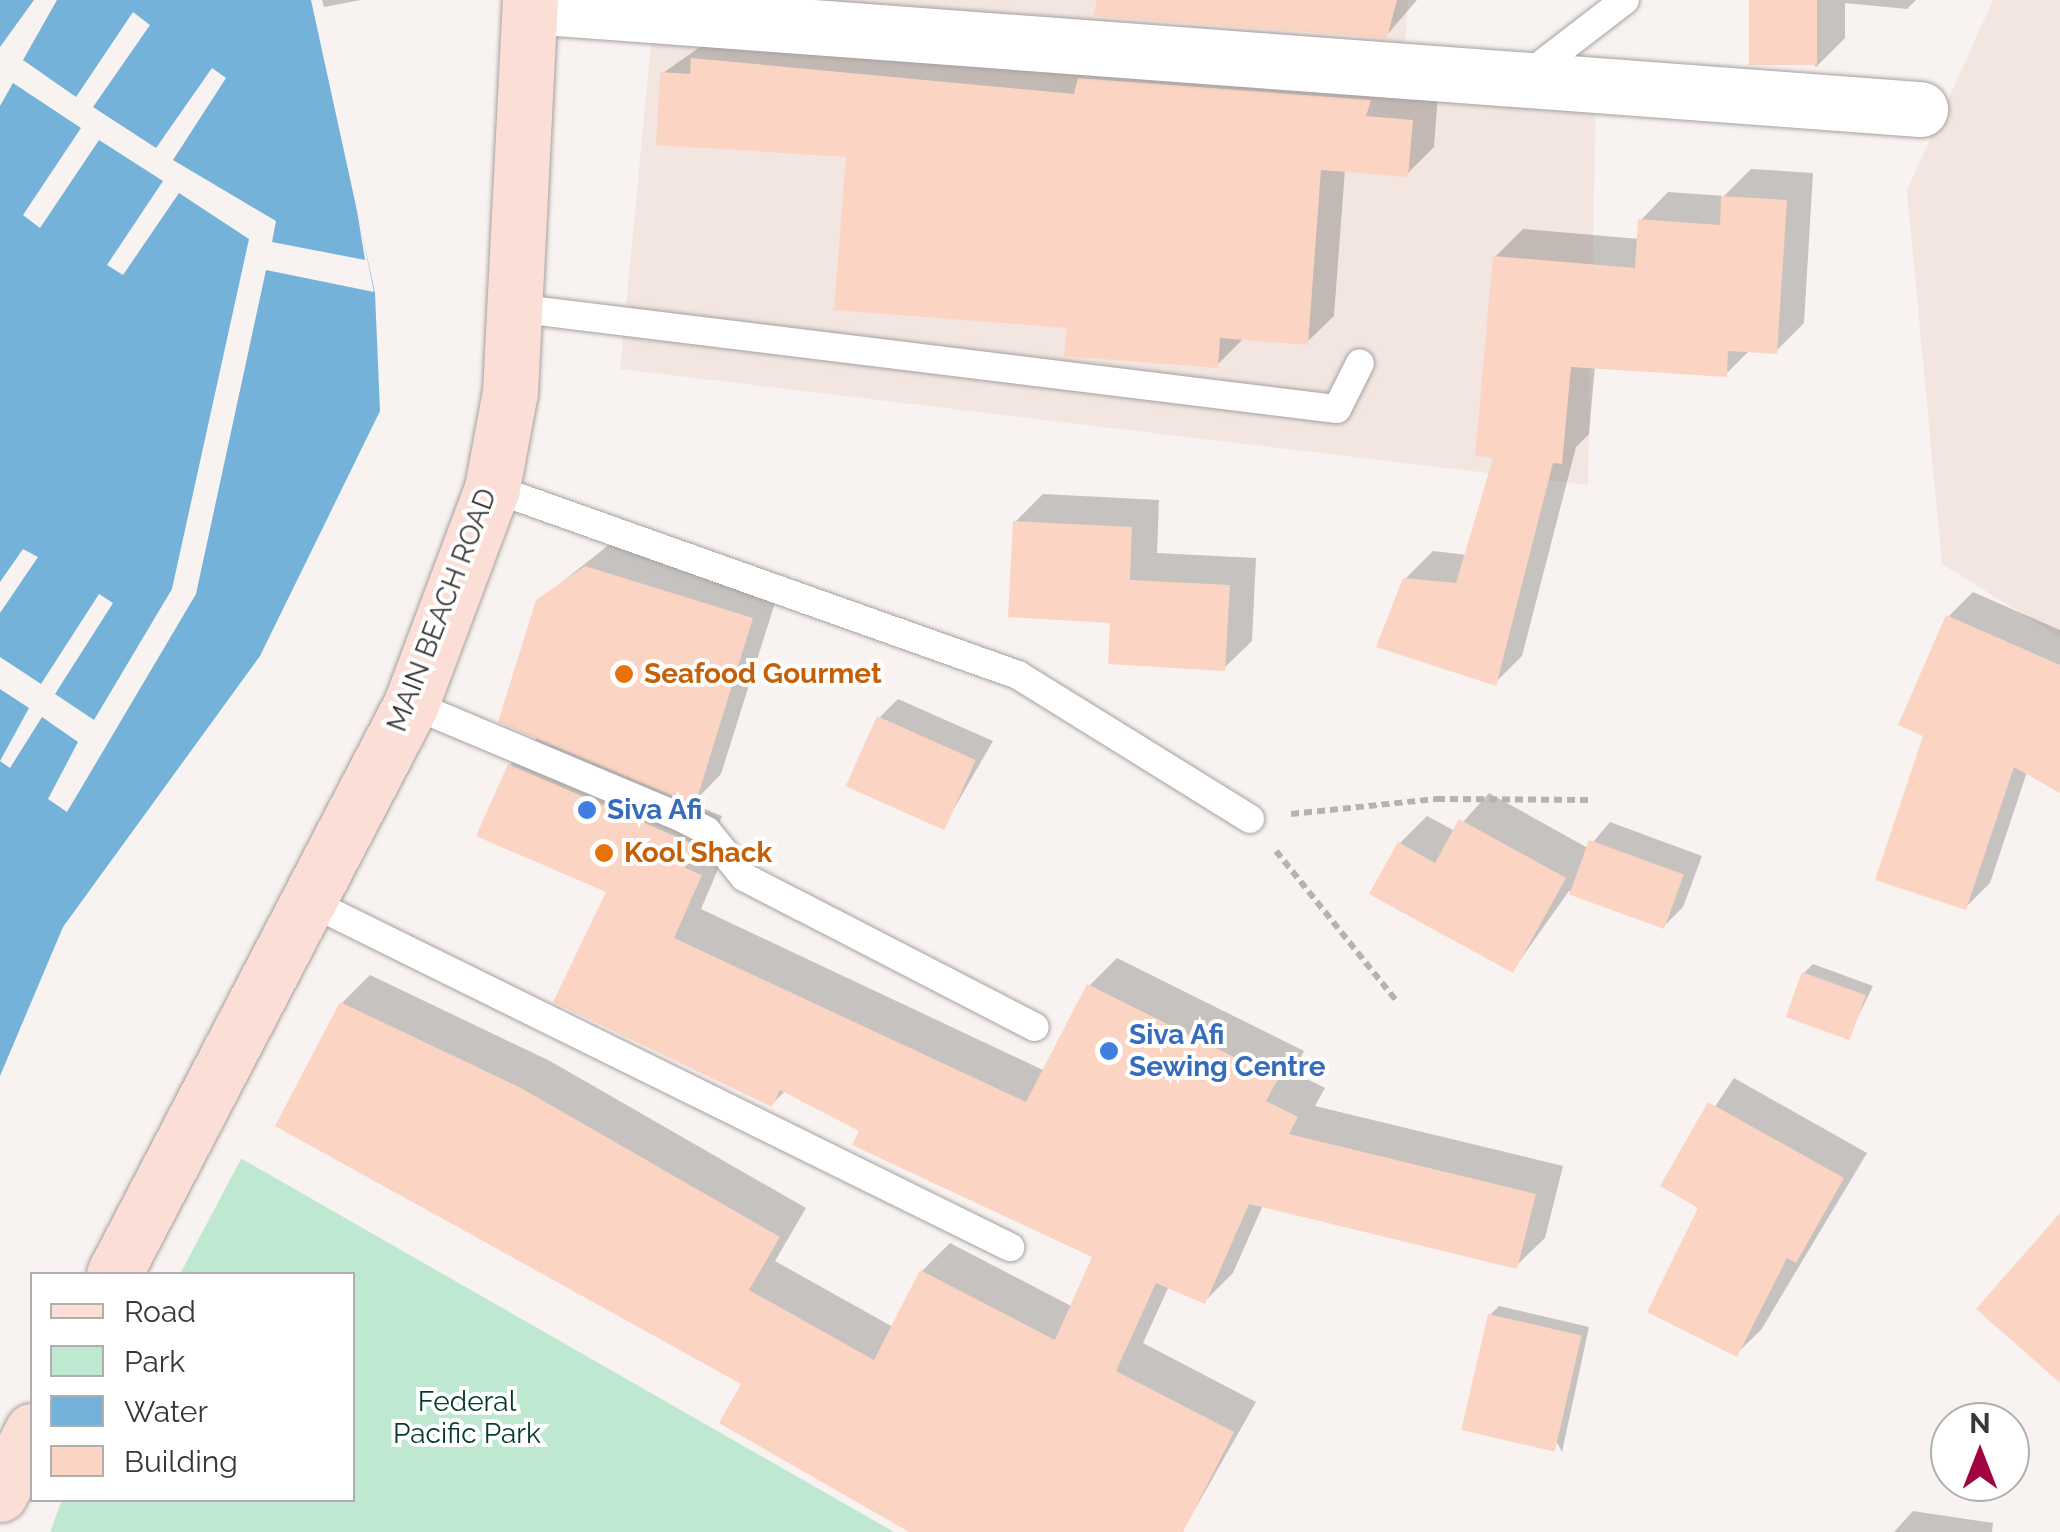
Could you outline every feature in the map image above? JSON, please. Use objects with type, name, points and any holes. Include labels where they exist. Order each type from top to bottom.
[{"type":"main road","name":"MAIN BEACH ROAD","points":[[115,1272],[410,704],[492,488],[514,308],[530,3]]},
{"type":"main road","points":[[0,1494],[30,1435]]},
{"type":"street","points":[[530,3],[1920,110]]},
{"type":"lane","points":[[1520,80],[1625,0]]},
{"type":"lane","points":[[514,308],[1337,409],[1360,363]]},
{"type":"lane","points":[[492,488],[1018,675],[1250,819]]},
{"type":"lane","points":[[410,704],[708,831],[744,876],[1035,1026]]},
{"type":"lane","points":[[308,900],[1010,1247]]},
{"type":"path","points":[[1250,819],[1437,799],[1590,800]]},
{"type":"path","points":[[1250,819],[1396,1000]]},
{"type":"shaded area","points":[[634,0],[1408,0],[1404,63],[1596,92],[1588,485],[620,369],[655,2]]},
{"type":"shaded area","points":[[1993,0],[2060,0],[2060,637],[1942,564],[1907,190]]},
{"type":"green space","name":"Federal Pacific Park","points":[[241,1159],[894,1532],[50,1532],[61,1502],[355,1502],[355,1272],[181,1272]]},
{"type":"water","points":[[0,0],[311,0],[375,293],[380,411],[260,656],[63,927],[0,1076]]},
{"type":"pier","points":[[34,0],[57,0],[23,60],[76,97],[133,12],[150,25],[93,107],[156,148],[212,68],[226,78],[173,160],[276,221],[272,242],[365,260],[355,198],[374,292],[266,270],[196,594],[67,812],[48,799],[78,742],[42,717],[10,768],[0,761],[29,708],[0,689],[0,657],[41,684],[99,594],[113,603],[55,694],[94,720],[172,589],[249,239],[179,193],[123,275],[107,265],[163,181],[99,140],[40,228],[23,215],[81,128],[13,83],[0,106],[0,47]]},
{"type":"pier","points":[[23,549],[38,557],[0,613],[0,582]]},
{"type":"building","points":[[1097,0],[1397,0],[1387,38],[1093,16]]},
{"type":"building","points":[[1749,0],[1817,0],[1817,65],[1749,65]]},
{"type":"building","points":[[691,58],[1074,94],[1078,78],[1371,100],[1366,116],[1413,120],[1408,177],[1321,170],[1308,345],[1220,338],[1218,368],[1064,356],[1067,328],[834,310],[846,157],[656,145],[660,72],[690,74]]},
{"type":"building","points":[[1721,196],[1787,200],[1777,354],[1728,351],[1727,377],[1571,367],[1562,464],[1553,463],[1496,686],[1376,647],[1403,578],[1456,583],[1493,458],[1475,456],[1493,256],[1635,268],[1638,219],[1720,225]]},
{"type":"building","points":[[1013,521],[1132,527],[1130,580],[1230,585],[1225,671],[1108,664],[1110,623],[1008,617]]},
{"type":"building","name":"Seafood Gourmet","points":[[585,566],[753,618],[695,805],[498,722],[536,600]]},
{"type":"building","points":[[1946,615],[2060,665],[2060,793],[2014,767],[1966,910],[1875,880],[1923,736],[1898,725]]},
{"type":"building","points":[[877,716],[976,760],[944,830],[846,786]]},
{"type":"building","points":[[508,764],[695,845],[685,868],[702,875],[674,938],[1026,1102],[1087,984],[1278,1079],[1266,1101],[1298,1117],[1289,1134],[1536,1194],[1517,1269],[1249,1204],[1205,1304],[1156,1283],[1116,1371],[1234,1432],[1183,1532],[909,1532],[719,1423],[741,1384],[275,1126],[340,1002],[521,1088],[780,1237],[749,1290],[874,1360],[920,1270],[1055,1340],[1092,1257],[852,1145],[859,1131],[780,1090],[772,1107],[553,1002],[606,892],[476,836]]},
{"type":"building","points":[[1459,819],[1566,878],[1513,973],[1369,894],[1398,842],[1435,863]]},
{"type":"building","points":[[1589,840],[1684,875],[1664,929],[1569,895]]},
{"type":"building","points":[[1802,972],[1866,995],[1849,1040],[1786,1017]]},
{"type":"building","points":[[1708,1102],[1844,1178],[1796,1263],[1787,1258],[1737,1357],[1647,1312],[1698,1208],[1660,1186]]},
{"type":"building","points":[[2060,1213],[2060,1383],[1976,1309]]},
{"type":"building","points":[[1488,1314],[1582,1336],[1555,1452],[1461,1430]]},
{"type":"place","name":"Seafood Gourmet","points":[[624,674]]},
{"type":"place","name":"Siva Afi","points":[[587,810]]},
{"type":"place","name":"Kool Shack","points":[[604,853]]},
{"type":"place","name":"Siva Afi Sewing Centre","points":[[1109,1051]]}]
